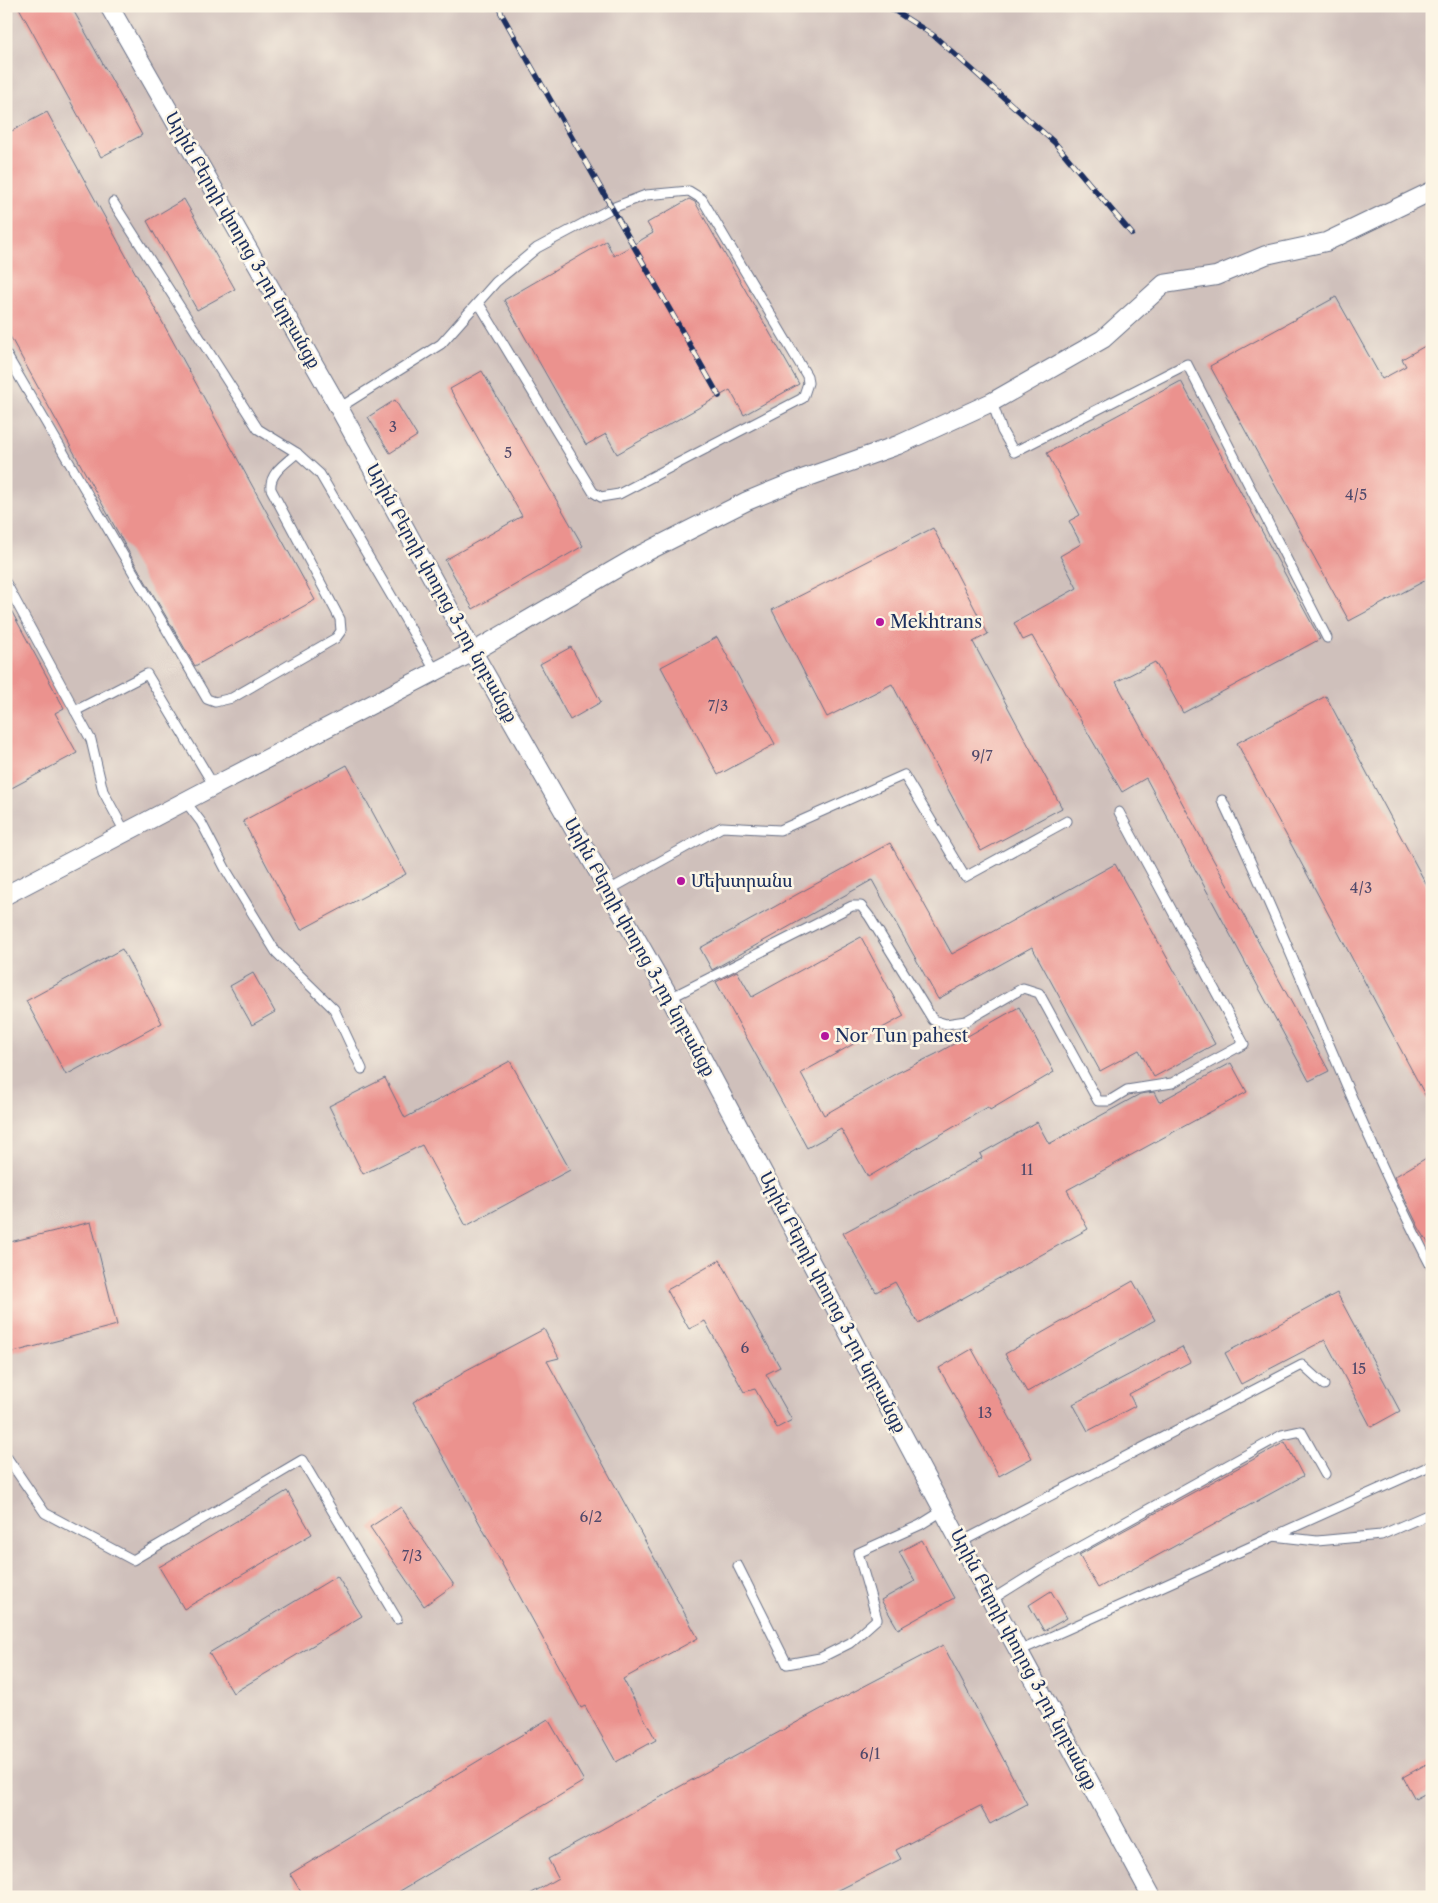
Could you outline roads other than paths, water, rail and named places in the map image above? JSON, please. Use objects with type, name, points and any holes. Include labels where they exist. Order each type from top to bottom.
[{"type":"street","name":"Արին Բերդի փողոց 3-րդ նրբանցք","points":[[109,6],[339,408],[473,652],[670,998],[991,1600],[1152,1897]]},
{"type":"street","points":[[6,895],[436,672],[638,556],[747,501],[791,483],[898,445],[992,402],[1103,339],[1164,284],[1216,276],[1266,255],[1326,242],[1432,190]]},
{"type":"lane","points":[[339,408],[441,344],[478,302],[496,282],[537,248],[612,208],[646,194],[689,191],[702,199],[807,376],[808,383],[803,398],[619,494],[601,497],[593,492],[478,302]]},
{"type":"lane","points":[[113,202],[258,429],[297,453],[320,474],[436,672]]},
{"type":"lane","points":[[6,354],[207,699],[216,702],[232,698],[336,638],[340,631],[340,619],[271,489],[270,482],[274,475],[297,453]]},
{"type":"lane","points":[[992,402],[1002,432],[1014,452],[1187,364],[1326,638]]},
{"type":"lane","points":[[6,583],[90,740],[103,790],[125,832]]},
{"type":"lane","points":[[75,711],[147,674],[214,786]]},
{"type":"lane","points":[[609,890],[722,827],[780,830],[904,775],[964,877],[1067,821]]},
{"type":"lane","points":[[1222,800],[1256,871],[1399,1205],[1432,1268]]},
{"type":"lane","points":[[185,801],[201,822],[226,870],[276,952],[334,1009],[362,1069]]},
{"type":"lane","points":[[670,998],[852,906],[861,906],[933,1020],[946,1024],[966,1021],[1023,988],[1039,993],[1098,1101],[1109,1101],[1127,1090],[1172,1083],[1244,1044],[1119,812]]},
{"type":"lane","points":[[961,1542],[1302,1365],[1324,1385]]},
{"type":"lane","points":[[991,1600],[1039,1570],[1282,1435],[1301,1431],[1325,1474]]},
{"type":"lane","points":[[6,1456],[45,1513],[133,1560],[302,1460],[397,1619]]},
{"type":"lane","points":[[1019,1651],[1432,1464]]},
{"type":"lane","points":[[738,1566],[787,1664],[820,1658],[850,1643],[877,1619],[858,1553],[920,1524],[944,1510]]},
{"type":"lane","points":[[1273,1536],[1317,1541],[1381,1535],[1432,1513]]},
{"type":"railway","points":[[500,6],[501,13],[719,396]]},
{"type":"railway","points":[[887,6],[933,35],[1055,143],[1132,234]]},
{"type":"place","name":"Mekhtrans","points":[[880,622]]},
{"type":"place","name":"Մեխտրանս","points":[[681,881]]},
{"type":"place","name":"Nor Tun pahest","points":[[825,1036]]}]
